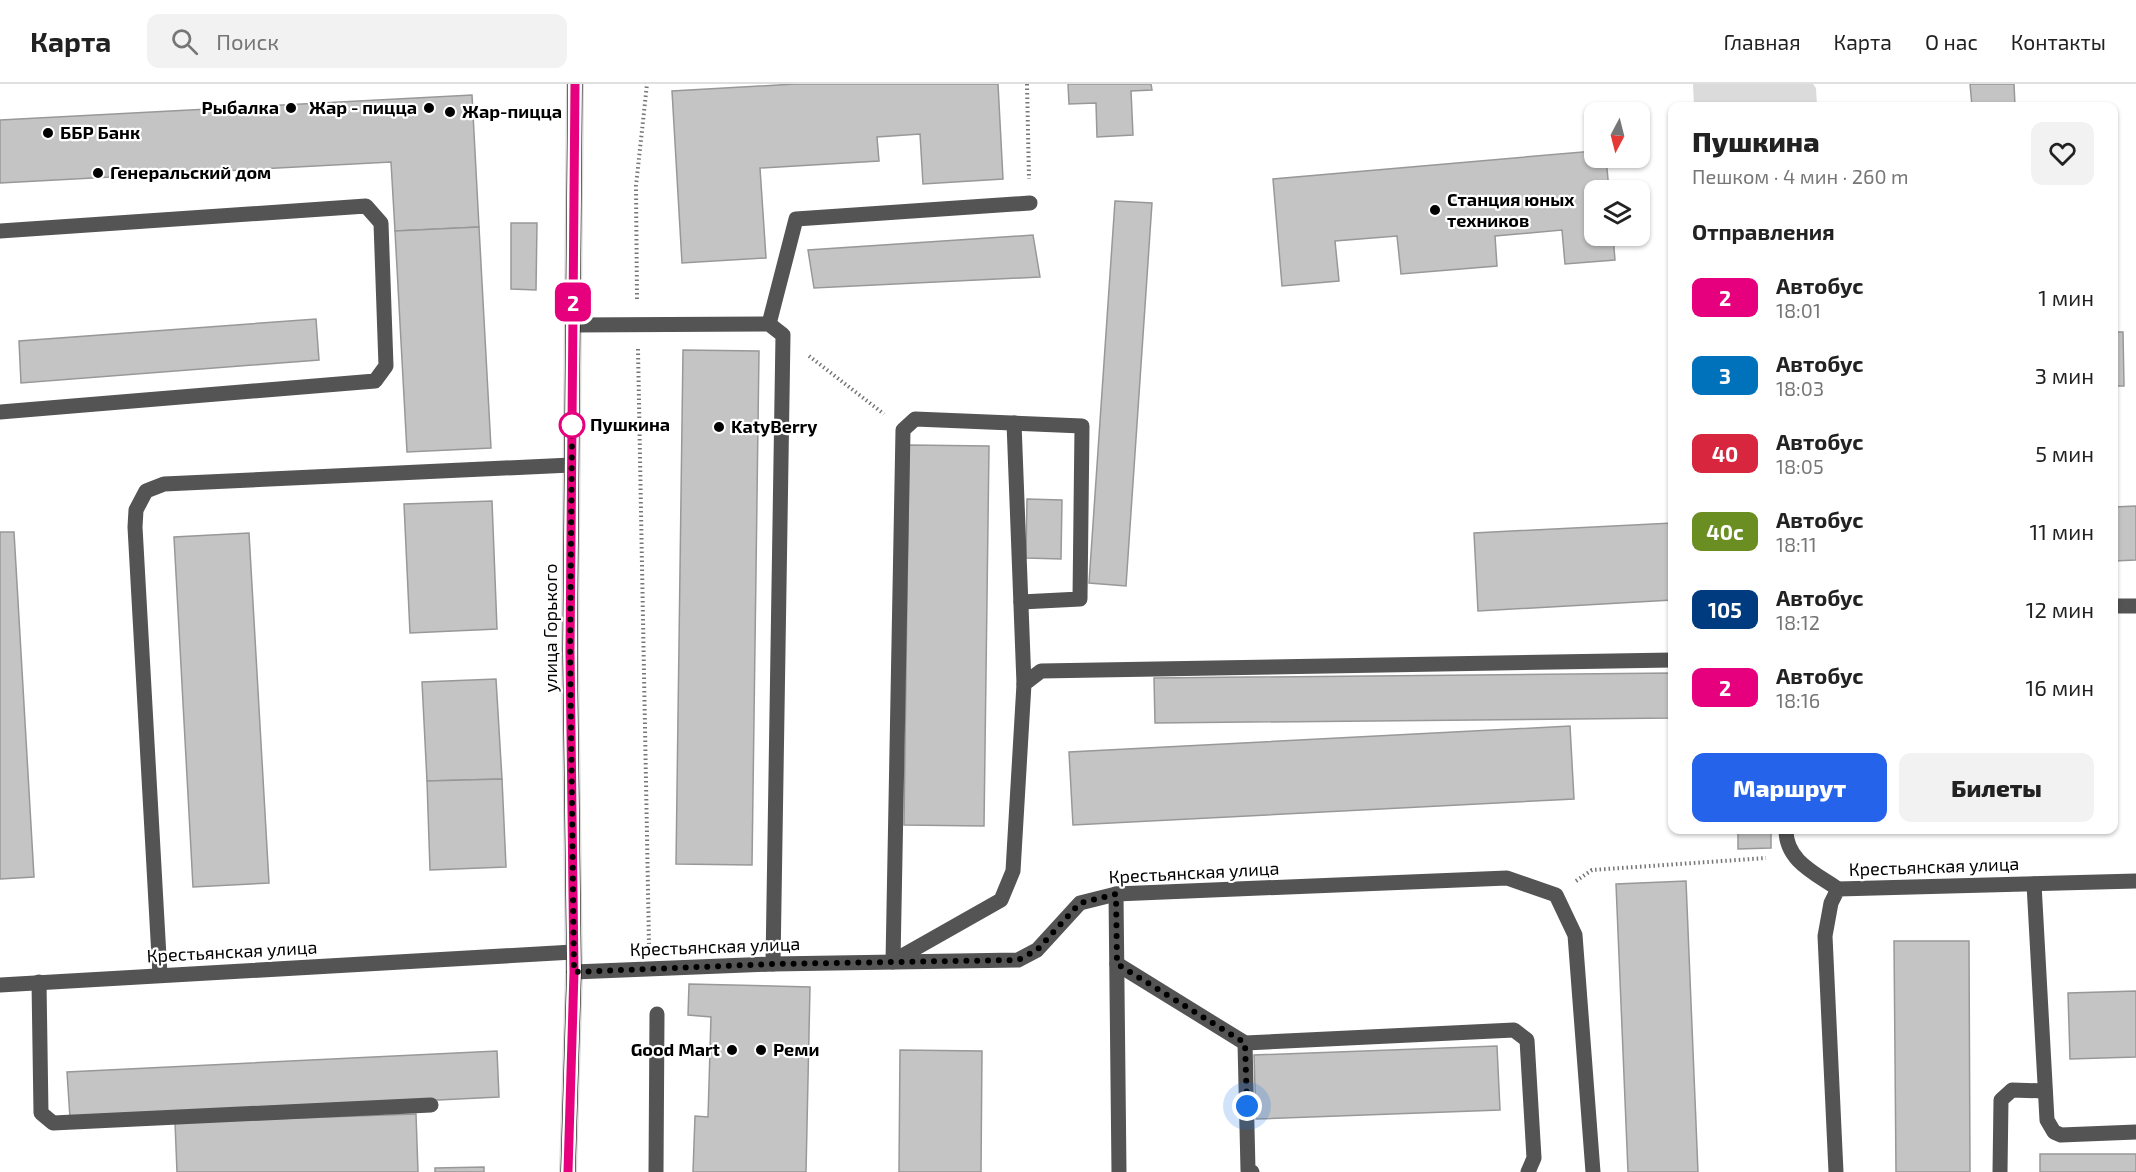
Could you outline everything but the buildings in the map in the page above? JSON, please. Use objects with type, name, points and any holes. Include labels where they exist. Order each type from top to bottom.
[{"type":"main road","name":"улица Горького","points":[[568,1172],[574,972],[570,651],[575,84]]},
{"type":"lane","points":[[769,324],[796,219],[1030,203]]},
{"type":"lane","points":[[0,231],[366,206],[381,223],[386,366],[375,381],[0,412]]},
{"type":"lane","points":[[573,325],[769,324],[783,335],[773,964]]},
{"type":"lane","points":[[892,962],[903,430],[915,419],[1082,426],[1080,599],[1021,602]]},
{"type":"lane","points":[[892,962],[1001,900],[1008,889],[1014,871],[1024,684],[1014,423]]},
{"type":"lane","points":[[160,975],[135,527],[136,510],[146,491],[164,484],[571,465]]},
{"type":"lane","points":[[2118,606],[2136,606]]},
{"type":"lane","points":[[1024,684],[1041,671],[1668,660]]},
{"type":"lane","points":[[1786,834],[1792,856],[1838,889]]},
{"type":"lane","name":"Крестьянская улица","points":[[574,972],[773,964],[1018,960],[1037,950],[1080,903],[1116,894],[1507,878],[1556,895]]},
{"type":"lane","name":"Крестьянская улица","points":[[1836,1172],[1825,936],[1831,903],[1838,889],[2136,881]]},
{"type":"lane","points":[[2034,884],[2047,1120],[2055,1132],[2061,1135],[2136,1132]]},
{"type":"lane","points":[[1116,894],[1119,1172]]},
{"type":"lane","points":[[1556,895],[1575,935],[1593,1172]]},
{"type":"lane","name":"Крестьянская улица","points":[[0,985],[573,952]]},
{"type":"lane","points":[[1117,964],[1245,1043],[1514,1030],[1527,1040],[1534,1158],[1528,1172]]},
{"type":"lane","points":[[39,982],[41,1113],[53,1123],[430,1106]]},
{"type":"lane","points":[[656,1172],[657,1014]]},
{"type":"lane","points":[[1245,1043],[1248,1170],[1252,1172]]},
{"type":"lane","points":[[2000,1172],[2001,1100],[2012,1090],[2045,1091]]},
{"type":"path","points":[[647,84],[636,186],[650,969]]},
{"type":"path","points":[[1027,84],[1030,203]]},
{"type":"path","points":[[783,335],[903,430]]},
{"type":"path","points":[[1556,895],[1592,870],[1792,856]]},
{"type":"shaded area","points":[[1693,84],[1813,84],[1816,88],[1817,102],[1694,102]]},
{"type":"bus line","name":"2","points":[[568,1172],[574,972],[570,651],[575,84]]},
{"type":"place","name":"Рыбалка","points":[[291,108]]},
{"type":"place","name":"Жар - пицца","points":[[429,108]]},
{"type":"place","name":"Жар-пицца","points":[[450,112]]},
{"type":"place","name":"ББР Банк","points":[[48,133]]},
{"type":"place","name":"Генеральский дом","points":[[98,173]]},
{"type":"place","name":"Станция юных техников","points":[[1435,210]]},
{"type":"place","name":"Пушкина","points":[[572,425]]},
{"type":"place","name":"KatyBerry","points":[[719,427]]},
{"type":"place","name":"Good Mart","points":[[732,1050]]},
{"type":"place","name":"Реми","points":[[761,1050]]},
{"type":"route","points":[[572,425],[570,651],[574,972],[773,964],[1018,960],[1037,950],[1080,903],[1116,894],[1117,964],[1245,1043],[1247,1106]]}]
